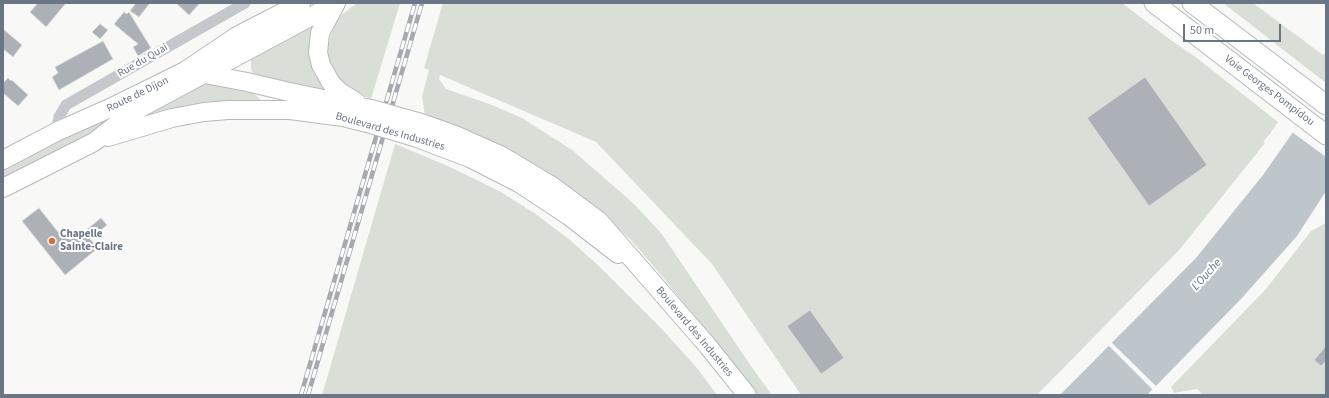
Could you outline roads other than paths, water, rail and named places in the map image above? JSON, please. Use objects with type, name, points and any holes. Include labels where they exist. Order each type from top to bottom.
[{"type":"highway","name":"Voie Georges Pompidou","points":[[1154,3],[1326,135]]},
{"type":"highway","name":"Voie Georges Pompidou","points":[[1192,3],[1326,105]]},
{"type":"main road","name":"Route de Dijon","points":[[3,160],[56,132],[110,108],[185,71],[237,36],[301,3]]},
{"type":"main road","name":"Route de Dijon","points":[[3,188],[94,142],[121,121],[144,106],[336,3]]},
{"type":"main road","name":"Boulevard des Industries","points":[[336,3],[320,33],[318,53],[321,65],[331,83],[340,92],[356,102],[369,116]]},
{"type":"main road","name":"Route de Dijon","points":[[268,21],[254,38],[247,51],[245,64],[246,74],[251,83],[265,96],[290,110]]},
{"type":"main road","name":"Boulevard des Industries","points":[[185,71],[285,91],[419,130],[476,143],[521,166],[552,186],[599,221],[707,344],[743,392]]},
{"type":"main road","name":"Boulevard des Industries","points":[[94,142],[127,130],[172,118],[204,112],[250,109],[290,110],[343,117],[369,116]]},
{"type":"street","name":"Rue du Quai","points":[[56,132],[59,117],[66,105],[245,3]]},
{"type":"water","name":"L'Ouche","points":[[1326,85],[1326,191],[1297,236],[1241,299],[1147,395],[1060,395],[1196,258],[1263,175]]},
{"type":"railway","points":[[301,395],[415,3]]},
{"type":"railway","points":[[308,395],[422,3]]},
{"type":"place","name":"Chapelle Sainte-Claire","points":[[52,241]]}]
